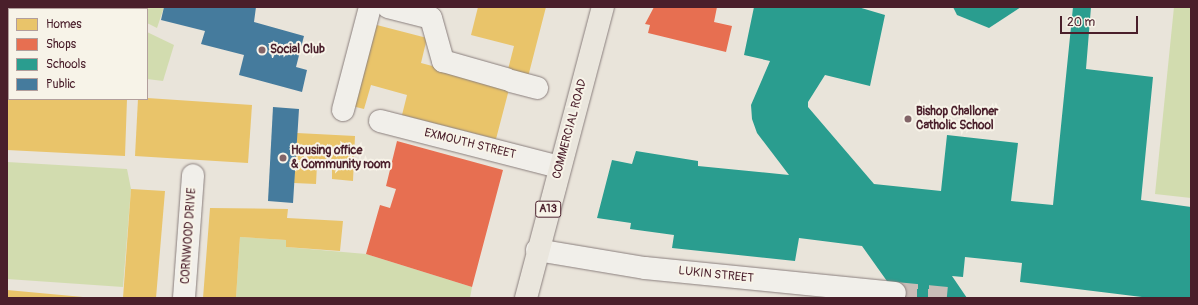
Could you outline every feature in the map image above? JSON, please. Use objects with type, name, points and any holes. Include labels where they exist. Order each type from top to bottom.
[{"type":"highway","name":"COMMERCIAL ROAD","points":[[526,298],[537,250],[602,7]]},
{"type":"street","points":[[343,110],[370,7]]},
{"type":"street","points":[[388,7],[430,18],[444,61],[538,88]]},
{"type":"street","name":"EXMOUTH STREET","points":[[380,121],[560,167]]},
{"type":"street","name":"CORNWOOD DRIVE","points":[[184,298],[193,175]]},
{"type":"street","name":"LUKIN STREET","points":[[537,250],[645,268],[895,293]]},
{"type":"green space","points":[[7,7],[100,8],[8,8],[8,38]]},
{"type":"green space","points":[[113,7],[164,7],[157,28],[148,24],[148,8]]},
{"type":"green space","points":[[1174,7],[1191,7],[1191,198],[1155,194]]},
{"type":"green space","points":[[148,32],[174,45],[163,81],[148,79]]},
{"type":"green space","points":[[7,162],[127,169],[131,189],[123,287],[7,279]]},
{"type":"green space","points":[[240,237],[286,240],[286,247],[366,254],[472,287],[470,298],[236,298]]},
{"type":"building: Homes","points":[[478,7],[546,7],[528,77],[513,74],[496,139],[402,115],[407,95],[371,85],[364,109],[352,106],[373,24],[427,38],[421,63],[504,85],[514,46],[471,35]]},
{"type":"building: Homes","points":[[7,84],[8,100],[127,100],[125,156],[7,150]]},
{"type":"building: Homes","points":[[148,98],[252,105],[248,163],[135,156],[138,100],[148,100]]},
{"type":"building: Homes","points":[[297,133],[355,136],[353,181],[332,179],[332,165],[317,164],[316,184],[294,183]]},
{"type":"building: Homes","points":[[131,189],[165,191],[156,298],[123,298]]},
{"type":"building: Homes","points":[[210,208],[288,209],[287,218],[343,221],[340,251],[286,247],[286,240],[240,237],[236,298],[203,298]]},
{"type":"building: Homes","points":[[7,290],[83,297],[83,298],[7,298]]},
{"type":"building: Shops","points":[[654,7],[717,7],[714,22],[732,26],[726,52],[648,33],[650,25],[645,24]]},
{"type":"building: Shops","points":[[397,141],[503,170],[472,287],[366,254],[380,205],[390,208],[396,189],[386,186]]},
{"type":"building: Schools","points":[[754,7],[858,7],[885,15],[870,86],[825,75],[808,102],[808,107],[874,184],[941,191],[947,135],[1018,143],[1011,201],[1053,205],[1073,7],[1091,7],[1086,69],[1153,77],[1141,200],[1191,207],[1191,298],[1150,298],[1020,282],[1022,263],[965,257],[963,277],[952,276],[967,298],[899,298],[862,246],[799,238],[795,261],[672,248],[674,235],[630,229],[631,223],[597,218],[612,160],[632,164],[636,151],[698,161],[698,166],[789,175],[757,133],[752,119],[751,105],[770,61],[744,55]]},
{"type":"building: Schools","points":[[953,7],[1021,7],[989,28],[957,15]]},
{"type":"building: Public","name":"Social Club","points":[[164,7],[256,7],[254,22],[304,36],[296,67],[307,70],[302,92],[239,75],[244,55],[201,44],[205,31],[161,20]]},
{"type":"building: Public","name":"Housing office & Community room","points":[[273,107],[299,109],[293,203],[268,201]]},
{"type":"tunnel","points":[[895,293],[947,298]]},
{"type":"place","name":"Social Club","points":[[262,50]]},
{"type":"place","name":"Bishop Challoner Catholic School","points":[[908,119]]},
{"type":"place","name":"Housing office & Community room","points":[[283,158]]}]
